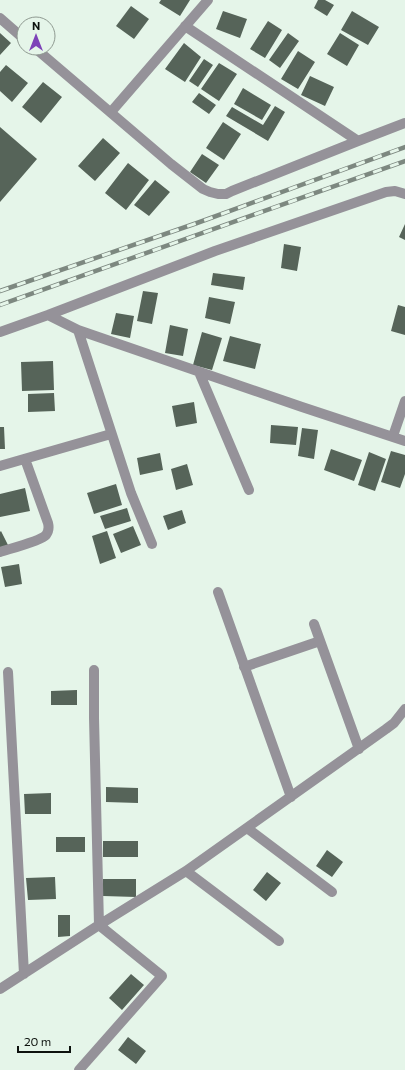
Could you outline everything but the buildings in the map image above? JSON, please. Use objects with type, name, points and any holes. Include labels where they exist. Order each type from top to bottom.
[{"type":"street","points":[[111,112],[208,0]]},
{"type":"street","points":[[0,18],[16,32]]},
{"type":"street","points":[[185,26],[358,141]]},
{"type":"street","points":[[44,56],[171,164],[203,189],[218,194],[226,194],[405,123]]},
{"type":"street","points":[[0,332],[215,251],[386,192],[396,191],[405,194]]},
{"type":"street","points":[[48,315],[78,330],[405,441]]},
{"type":"street","points":[[78,330],[131,493],[152,544]]},
{"type":"street","points":[[199,372],[249,490]]},
{"type":"street","points":[[393,436],[405,401]]},
{"type":"street","points":[[0,466],[111,434]]},
{"type":"street","points":[[0,552],[44,537],[48,530],[48,523],[25,458]]},
{"type":"street","points":[[218,592],[291,797]]},
{"type":"street","points":[[314,624],[359,749]]},
{"type":"street","points":[[244,667],[320,641]]},
{"type":"street","points":[[79,1070],[162,976],[99,925],[94,670]]},
{"type":"street","points":[[8,672],[24,974]]},
{"type":"street","points":[[0,989],[186,871],[359,749],[394,723],[404,710]]},
{"type":"street","points":[[247,828],[332,892]]},
{"type":"street","points":[[186,871],[279,941]]},
{"type":"railway","points":[[0,291],[197,223],[405,147]]},
{"type":"railway","points":[[0,305],[405,161]]}]
